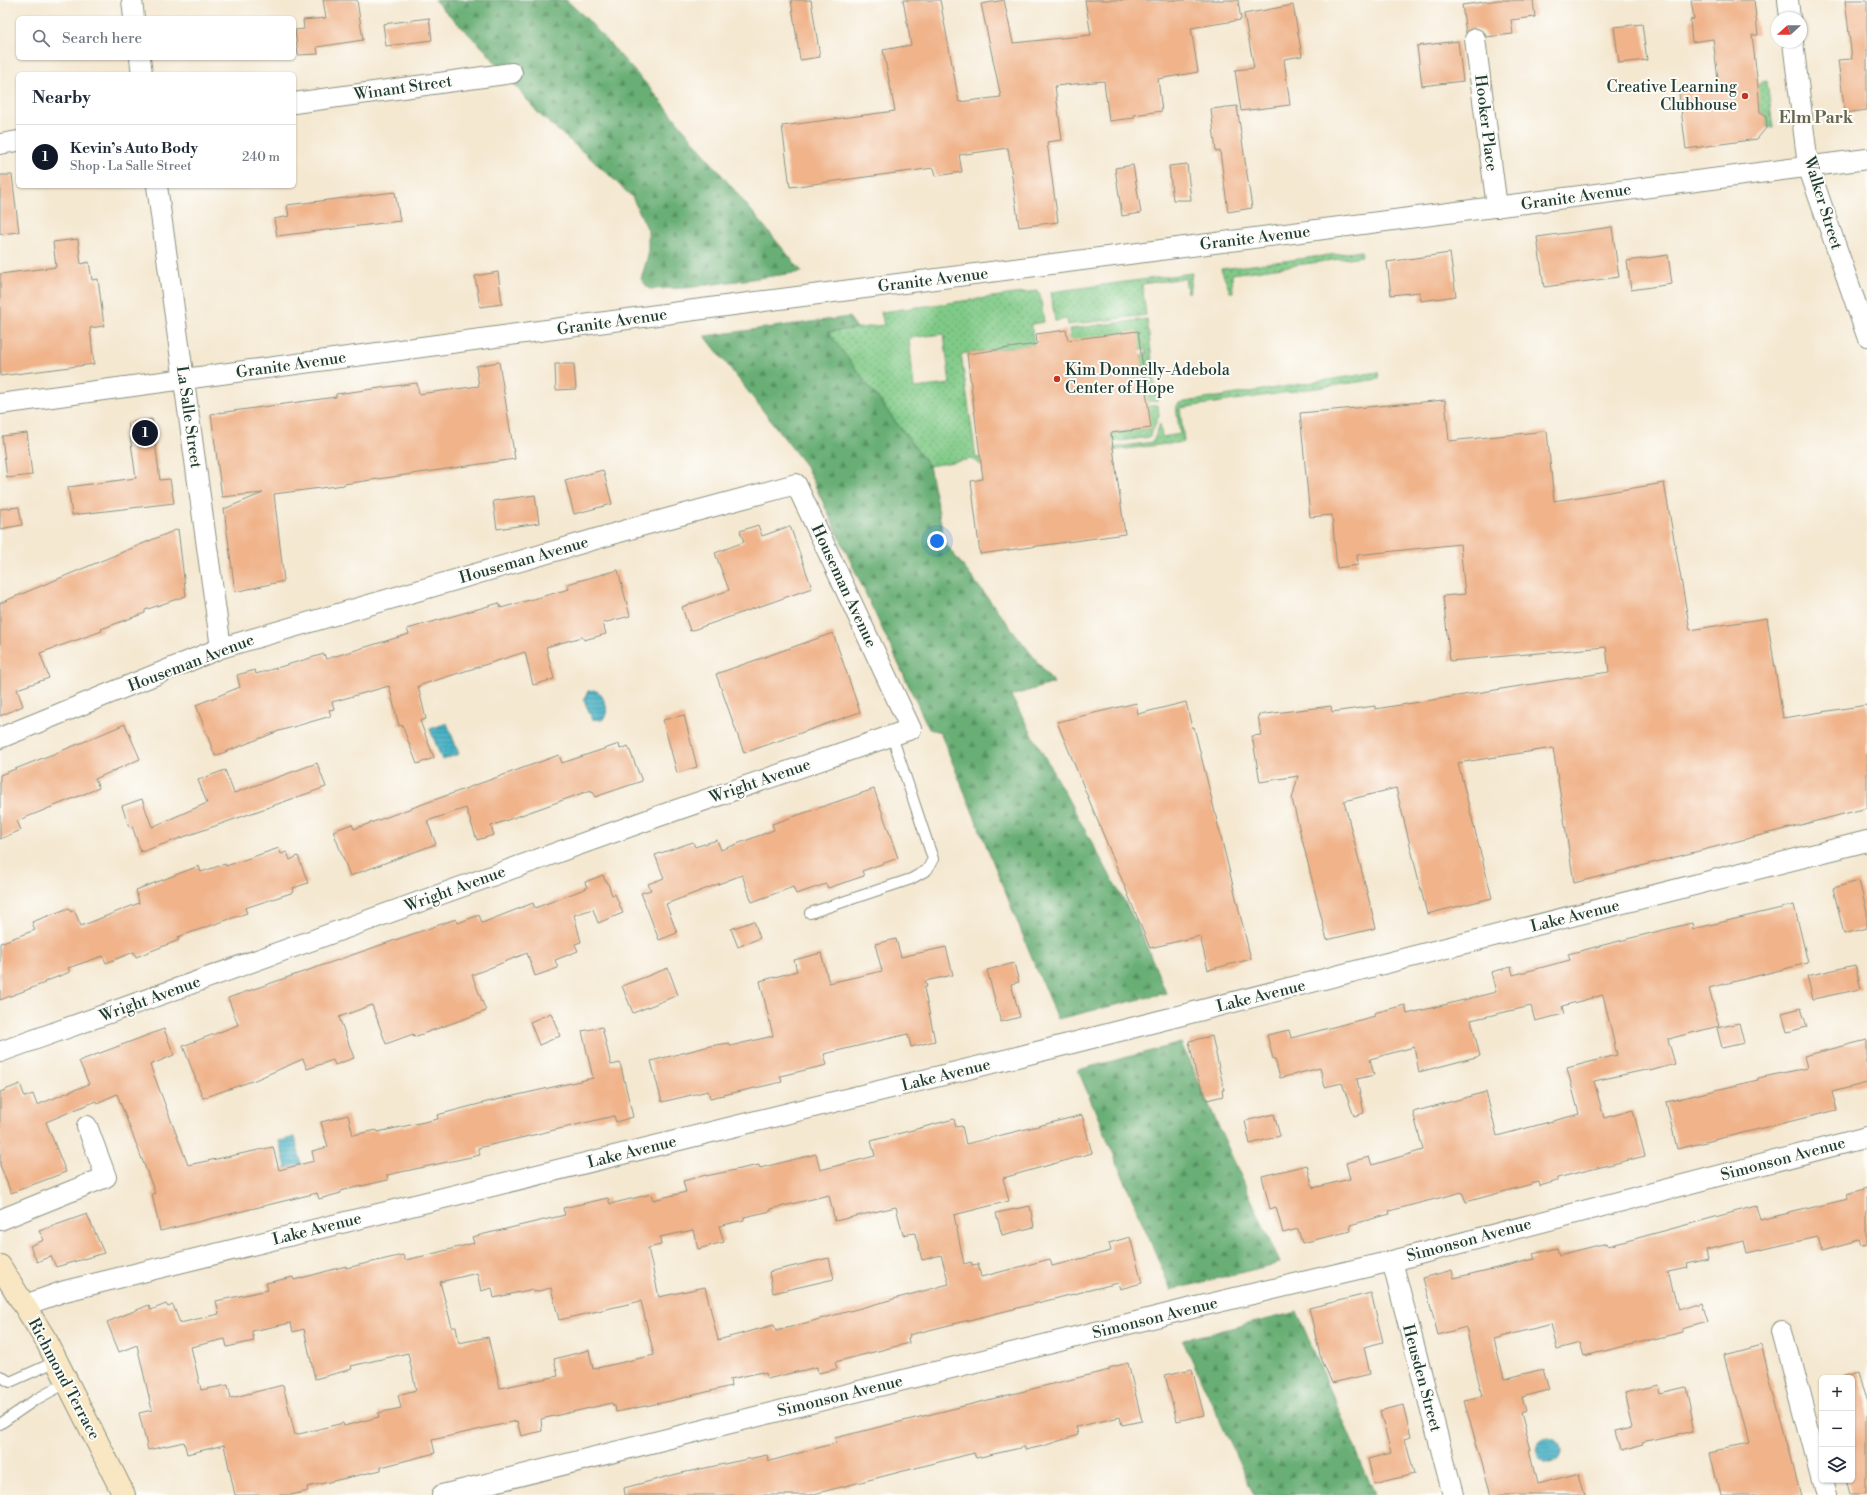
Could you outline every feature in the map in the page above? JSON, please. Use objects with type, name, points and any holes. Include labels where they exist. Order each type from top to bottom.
[{"type":"main road","name":"Richmond Terrace","points":[[0,1266],[25,1305],[57,1361],[124,1495]]},
{"type":"street","points":[[132,0],[134,16]]},
{"type":"street","points":[[1788,0],[1789,12]]},
{"type":"street","name":"Hooker Place","points":[[1475,39],[1497,207]]},
{"type":"street","name":"Walker Street","points":[[1794,48],[1808,166],[1867,336]]},
{"type":"street","points":[[140,60],[142,72]]},
{"type":"street","name":"Winant Street","points":[[296,103],[512,73]]},
{"type":"street","points":[[0,144],[16,141]]},
{"type":"street","name":"Granite Avenue","points":[[0,404],[688,311],[1867,159]]},
{"type":"street","name":"La Salle Street","points":[[158,188],[221,648]]},
{"type":"street","name":"Houseman Avenue","points":[[0,738],[221,648],[637,528],[796,484],[911,729]]},
{"type":"street","name":"Wright Avenue","points":[[0,1052],[644,822],[911,729]]},
{"type":"street","name":"Lake Avenue","points":[[25,1305],[65,1291],[1029,1054],[1867,841]]},
{"type":"street","points":[[0,1220],[106,1177],[87,1126]]},
{"type":"street","name":"Simonson Avenue","points":[[442,1495],[1180,1311],[1392,1261],[1867,1137]]},
{"type":"street","name":"Heusden Street","points":[[1392,1261],[1453,1495]]},
{"type":"street","points":[[1783,1331],[1826,1495]]},
{"type":"lane","points":[[810,913],[911,879],[927,870],[933,859],[892,736]]},
{"type":"lane","points":[[0,1387],[57,1361]]},
{"type":"lane","points":[[0,1376],[10,1382]]},
{"type":"lane","points":[[0,1424],[35,1400],[68,1382]]},
{"type":"green space","points":[[434,0],[566,0],[586,18],[649,87],[802,272],[686,288],[649,289],[641,279],[648,256],[648,230],[632,197],[606,172],[539,114],[485,50]]},
{"type":"green space","points":[[1767,81],[1773,128],[1767,127],[1766,115],[1760,112],[1757,86],[1762,82]]},
{"type":"green space","points":[[1361,251],[1362,256],[1232,274],[1233,292],[1230,292],[1221,269]]},
{"type":"green space","points":[[1192,273],[1189,293],[1185,278],[1142,284],[1146,315],[1068,325],[1067,319],[1055,321],[1051,292]]},
{"type":"green space","points":[[1037,291],[1037,294],[1040,294],[1044,322],[1031,324],[1034,345],[961,354],[976,458],[1001,456],[1021,460],[1153,442],[1160,424],[1162,437],[1180,434],[1176,407],[1179,403],[1378,372],[1379,379],[1180,408],[1184,442],[983,466],[971,459],[929,466],[828,332],[884,325],[881,312]],"holes":[[[944,334],[950,384],[914,388],[909,338]]]},
{"type":"green space","points":[[849,317],[857,328],[828,332],[929,466],[945,543],[1054,683],[1011,696],[1139,928],[1166,993],[1057,1019],[940,732],[929,729],[806,466],[705,336]]},
{"type":"green space","points":[[1147,319],[1157,401],[1147,402],[1141,355],[1147,354],[1146,350],[1070,340],[1069,329]]},
{"type":"green space","points":[[1158,405],[1159,416],[1150,437],[1022,454],[980,451],[1150,428],[1147,406]]},
{"type":"green space","points":[[1181,1043],[1280,1263],[1171,1290],[1078,1070]]},
{"type":"green space","points":[[1297,1312],[1375,1495],[1254,1495],[1183,1340]]},
{"type":"water","points":[[594,690],[600,693],[607,710],[605,717],[602,720],[592,719],[584,700],[588,691]]},
{"type":"water","points":[[447,723],[459,754],[442,760],[430,729]]},
{"type":"water","points":[[295,1137],[302,1167],[287,1171],[279,1141]]},
{"type":"water","points":[[1549,1438],[1558,1442],[1562,1451],[1558,1460],[1549,1464],[1540,1460],[1536,1451],[1540,1442]]},
{"type":"building","points":[[323,0],[357,0],[363,40],[317,47],[318,54],[298,55],[296,30],[304,29],[303,20],[326,18]]},
{"type":"building","points":[[791,0],[811,0],[820,57],[800,60]]},
{"type":"building","points":[[903,0],[940,0],[959,102],[1001,97],[981,4],[1004,0],[1013,43],[1091,35],[1085,0],[1238,0],[1241,20],[1191,28],[1198,72],[1158,79],[1162,111],[1134,115],[1134,118],[1109,121],[1104,81],[1055,86],[1062,140],[1047,142],[1058,222],[1019,227],[1008,148],[959,155],[962,172],[936,176],[934,168],[790,187],[782,126],[895,111],[883,50],[911,45]]},
{"type":"building","points":[[1499,0],[1533,0],[1535,17],[1511,20],[1513,34],[1486,37],[1484,32],[1474,28],[1466,33],[1462,5]]},
{"type":"building","points":[[1691,0],[1754,0],[1758,35],[1752,35],[1760,112],[1766,115],[1767,127],[1757,139],[1686,149],[1679,93],[1719,88],[1713,39],[1692,42],[1690,20],[1694,19]]},
{"type":"building","points":[[1845,0],[1867,0],[1867,110],[1845,113],[1838,60],[1852,59]]},
{"type":"building","points":[[1293,5],[1302,56],[1284,59],[1290,105],[1241,111],[1235,70],[1254,68],[1244,14]]},
{"type":"building","points":[[429,18],[432,40],[386,46],[383,24]]},
{"type":"building","points":[[1642,24],[1647,60],[1619,63],[1614,27]]},
{"type":"building","points":[[1458,41],[1463,81],[1422,86],[1417,46]]},
{"type":"building","points":[[1237,106],[1252,208],[1228,212],[1220,151],[1216,152],[1211,109]]},
{"type":"building","points":[[1187,164],[1191,200],[1173,200],[1169,166]]},
{"type":"building","points":[[1133,165],[1141,213],[1122,216],[1115,168]]},
{"type":"building","points":[[0,175],[12,175],[19,232],[0,234]]},
{"type":"building","points":[[395,192],[400,221],[277,236],[274,219],[289,216],[287,205]]},
{"type":"building","points":[[1612,227],[1619,277],[1544,287],[1537,237]]},
{"type":"building","points":[[78,239],[81,264],[89,262],[92,280],[98,279],[104,326],[90,328],[94,364],[0,376],[0,274],[56,267],[53,242]]},
{"type":"building","points":[[1450,253],[1456,296],[1421,301],[1420,292],[1391,295],[1387,262]]},
{"type":"building","points":[[1668,255],[1672,284],[1631,290],[1627,261]]},
{"type":"building","points":[[498,272],[502,304],[480,307],[475,276]]},
{"type":"building","points":[[1066,330],[1068,340],[1138,331],[1151,428],[1111,433],[1125,534],[980,554],[971,481],[983,479],[967,354],[1037,344],[1036,334]]},
{"type":"building","points":[[499,362],[515,459],[274,494],[284,581],[235,592],[224,509],[263,493],[222,497],[211,414],[336,397],[336,394],[417,383],[419,394],[479,386],[476,366]]},
{"type":"building","points":[[555,364],[574,364],[576,389],[556,390]]},
{"type":"building","points":[[1445,400],[1449,441],[1547,431],[1554,501],[1664,483],[1690,630],[1767,618],[1783,718],[1867,705],[1867,808],[1574,883],[1553,748],[1458,763],[1492,898],[1427,914],[1396,788],[1344,801],[1376,928],[1327,940],[1292,799],[1298,776],[1260,782],[1252,736],[1261,735],[1258,715],[1331,706],[1332,712],[1375,706],[1375,709],[1609,672],[1606,647],[1450,661],[1443,596],[1465,594],[1460,544],[1357,555],[1358,565],[1337,568],[1332,515],[1310,517],[1300,413]]},
{"type":"building","points":[[152,419],[160,480],[170,479],[174,503],[72,515],[68,487],[136,478],[128,422]]},
{"type":"building","points":[[27,433],[32,475],[7,478],[2,436]]},
{"type":"building","points":[[603,470],[612,504],[574,514],[565,480]]},
{"type":"building","points":[[535,495],[539,523],[497,529],[493,501]]},
{"type":"building","points":[[19,507],[22,525],[0,529],[0,509]]},
{"type":"building","points":[[758,525],[762,536],[790,526],[812,588],[690,631],[682,607],[729,590],[715,553],[744,542],[740,531]]},
{"type":"building","points":[[178,529],[186,596],[145,610],[145,613],[101,629],[102,631],[40,653],[49,678],[17,689],[23,706],[0,716],[0,603]]},
{"type":"building","points":[[618,570],[630,616],[603,623],[606,634],[584,640],[582,637],[546,647],[554,679],[533,685],[525,652],[418,686],[426,719],[420,721],[434,758],[417,764],[402,725],[399,726],[389,686],[332,702],[334,709],[329,710],[331,716],[279,731],[215,756],[196,705],[240,687],[237,675],[255,670],[256,674],[324,654],[326,659],[409,634],[407,629],[499,603],[501,608],[569,589],[567,584]]},
{"type":"building","points":[[833,633],[860,712],[744,753],[716,674]]},
{"type":"building","points":[[1186,702],[1192,728],[1194,727],[1251,959],[1208,970],[1200,936],[1150,948],[1057,722],[1136,703],[1138,714]]},
{"type":"building","points":[[684,715],[697,767],[677,773],[663,720]]},
{"type":"building","points":[[125,724],[140,759],[95,779],[99,788],[17,821],[21,830],[0,839],[0,775]]},
{"type":"building","points":[[619,744],[620,749],[628,746],[642,781],[595,797],[593,791],[591,792],[591,790],[491,826],[494,835],[477,840],[466,808],[427,821],[436,844],[350,876],[333,831],[352,824],[354,829],[559,755],[562,763]]},
{"type":"building","points":[[317,763],[326,787],[141,852],[132,826],[129,827],[122,806],[142,799],[152,827],[207,803],[198,780],[225,770],[234,793]]},
{"type":"building","points":[[874,789],[898,858],[862,871],[864,876],[828,888],[826,884],[796,894],[793,887],[752,902],[742,875],[666,904],[677,933],[659,940],[641,893],[651,890],[648,884],[664,878],[655,855],[693,842],[695,847],[717,840],[721,850],[774,830],[772,824]]},
{"type":"building","points":[[279,848],[281,854],[287,852],[290,860],[298,856],[308,883],[293,888],[294,892],[245,908],[247,913],[178,937],[179,940],[136,957],[134,952],[106,963],[103,956],[68,968],[70,972],[0,1000],[0,943],[35,930],[32,922],[69,908],[71,912],[74,910],[81,926],[139,903],[136,890],[199,866],[201,872],[225,864],[226,866]]},
{"type":"building","points":[[603,875],[612,895],[615,894],[623,913],[598,923],[593,909],[574,915],[581,942],[575,944],[578,951],[555,960],[558,968],[535,976],[527,953],[472,975],[486,1011],[414,1037],[413,1034],[386,1044],[372,1005],[339,1017],[354,1058],[335,1065],[333,1060],[307,1069],[303,1059],[255,1080],[203,1098],[183,1046],[238,1025],[228,998],[456,919],[458,923],[479,915],[482,923],[533,903],[535,908],[587,888],[585,882]]},
{"type":"building","points":[[1859,881],[1867,912],[1867,928],[1844,934],[1833,888]]},
{"type":"building","points":[[1794,905],[1808,963],[1709,988],[1719,1026],[1668,1039],[1675,1064],[1650,1071],[1650,1069],[1594,1081],[1604,1118],[1633,1110],[1645,1156],[1557,1178],[1557,1181],[1540,1186],[1539,1182],[1466,1202],[1462,1192],[1389,1211],[1390,1214],[1350,1225],[1351,1231],[1302,1243],[1298,1229],[1283,1233],[1276,1207],[1270,1209],[1262,1176],[1307,1165],[1313,1188],[1350,1179],[1346,1163],[1369,1157],[1372,1165],[1423,1150],[1413,1112],[1486,1092],[1497,1136],[1579,1114],[1567,1068],[1617,1055],[1603,995],[1562,1006],[1564,1014],[1535,1021],[1531,1006],[1471,1020],[1480,1056],[1419,1072],[1414,1047],[1370,1059],[1374,1075],[1357,1079],[1364,1113],[1354,1116],[1342,1083],[1325,1087],[1320,1068],[1280,1078],[1275,1059],[1273,1059],[1267,1035],[1289,1030],[1291,1038],[1375,1016],[1374,1013],[1405,1005],[1407,1014],[1496,992],[1491,972],[1511,967],[1513,975],[1570,960],[1568,954],[1643,935],[1692,923],[1693,929]]},
{"type":"building","points":[[754,921],[760,938],[738,947],[731,929]]},
{"type":"building","points":[[896,939],[901,957],[946,947],[953,975],[925,981],[927,987],[924,988],[935,1041],[911,1047],[908,1034],[824,1054],[827,1065],[780,1076],[782,1082],[710,1098],[708,1091],[662,1102],[651,1061],[710,1046],[729,1043],[730,1046],[773,1036],[760,981],[797,971],[794,960],[821,953],[829,983],[882,971],[875,944]]},
{"type":"building","points":[[1014,963],[1019,982],[1011,984],[1020,1017],[1001,1022],[987,970]]},
{"type":"building","points":[[1855,965],[1861,989],[1813,999],[1807,976]]},
{"type":"building","points":[[668,968],[678,995],[633,1013],[622,986]]},
{"type":"building","points":[[1801,1008],[1807,1027],[1787,1032],[1782,1013]]},
{"type":"building","points":[[551,1013],[560,1036],[539,1045],[530,1022]]},
{"type":"building","points":[[1739,1023],[1744,1043],[1722,1048],[1717,1028]]},
{"type":"building","points":[[602,1027],[611,1065],[620,1063],[633,1117],[616,1122],[614,1116],[478,1148],[480,1155],[387,1175],[388,1180],[340,1191],[341,1193],[319,1199],[317,1193],[160,1231],[152,1194],[155,1193],[117,1094],[46,1122],[66,1172],[11,1193],[0,1165],[0,1092],[20,1084],[25,1097],[33,1094],[37,1105],[89,1084],[79,1061],[164,1029],[174,1055],[150,1065],[188,1165],[273,1147],[279,1170],[314,1161],[312,1151],[328,1147],[321,1122],[348,1115],[353,1135],[377,1130],[378,1132],[438,1119],[437,1115],[487,1102],[593,1078],[582,1031]]},
{"type":"building","points":[[1212,1036],[1224,1090],[1222,1090],[1223,1096],[1207,1100],[1196,1074],[1189,1041]]},
{"type":"building","points":[[1867,1040],[1867,1083],[1832,1092],[1837,1110],[1677,1149],[1666,1102],[1758,1080],[1758,1078],[1807,1068],[1804,1056]]},
{"type":"building","points":[[1274,1114],[1280,1136],[1250,1144],[1245,1121]]},
{"type":"building","points":[[1082,1115],[1092,1153],[1003,1178],[1009,1201],[954,1215],[964,1264],[971,1262],[972,1265],[978,1264],[981,1277],[1050,1259],[1052,1266],[1111,1251],[1109,1243],[1130,1237],[1142,1283],[1120,1289],[1118,1283],[909,1335],[909,1343],[835,1362],[837,1369],[818,1373],[817,1367],[767,1379],[766,1373],[763,1374],[763,1372],[730,1379],[731,1386],[616,1412],[615,1406],[613,1406],[612,1403],[541,1419],[542,1431],[521,1436],[517,1421],[432,1440],[435,1453],[381,1467],[381,1470],[307,1487],[308,1491],[291,1495],[235,1495],[224,1445],[187,1454],[184,1442],[148,1450],[139,1413],[152,1410],[137,1345],[119,1352],[107,1322],[149,1305],[151,1310],[166,1304],[168,1307],[173,1305],[180,1323],[219,1314],[216,1301],[268,1290],[266,1283],[293,1277],[294,1280],[346,1266],[346,1268],[403,1255],[405,1260],[428,1255],[474,1243],[472,1237],[565,1215],[563,1208],[608,1198],[610,1204],[651,1194],[653,1200],[686,1192],[683,1181],[706,1175],[759,1165],[760,1168],[816,1154],[820,1170],[875,1156],[871,1141],[954,1119],[956,1127],[962,1126],[966,1144]],"holes":[[[829,1195],[835,1221],[896,1207],[903,1235],[915,1233],[922,1260],[941,1255],[949,1284],[776,1331],[774,1325],[718,1340],[705,1287],[659,1297],[648,1248],[661,1245],[660,1237],[693,1230],[698,1249],[724,1242],[719,1226],[744,1220],[744,1217],[771,1211],[771,1209]],[[477,1273],[481,1291],[492,1288],[494,1298],[533,1289],[534,1292],[551,1288],[559,1320],[641,1301],[654,1355],[593,1369],[589,1350],[554,1359],[558,1376],[500,1388],[488,1337],[459,1343],[456,1327],[452,1327],[440,1282]],[[291,1323],[293,1332],[304,1329],[315,1379],[352,1369],[351,1366],[408,1353],[416,1390],[398,1395],[401,1408],[378,1413],[379,1417],[344,1426],[343,1423],[295,1435],[283,1385],[231,1398],[228,1385],[201,1390],[191,1347],[225,1339],[227,1347],[254,1341],[252,1331]]]},
{"type":"building","points":[[1867,1188],[1867,1246],[1861,1247],[1859,1241],[1821,1251],[1817,1237],[1747,1253],[1744,1241],[1706,1250],[1708,1259],[1686,1264],[1687,1268],[1668,1272],[1678,1310],[1701,1303],[1707,1322],[1683,1329],[1683,1332],[1584,1356],[1580,1343],[1557,1349],[1551,1324],[1494,1339],[1504,1379],[1543,1369],[1549,1390],[1522,1397],[1526,1411],[1521,1413],[1531,1450],[1529,1450],[1537,1484],[1580,1473],[1586,1495],[1491,1495],[1464,1400],[1482,1396],[1466,1327],[1438,1335],[1423,1278],[1452,1270],[1454,1278],[1535,1259],[1533,1254],[1557,1248],[1559,1255],[1607,1243],[1608,1246],[1756,1206],[1760,1220],[1848,1199],[1847,1194]]},
{"type":"building","points":[[1030,1206],[1034,1227],[1002,1235],[996,1213]]},
{"type":"building","points":[[87,1214],[104,1253],[56,1267],[51,1256],[37,1262],[30,1246],[44,1240],[39,1231]]},
{"type":"building","points":[[829,1258],[834,1279],[773,1293],[769,1272]]},
{"type":"building","points":[[1371,1293],[1383,1342],[1364,1347],[1370,1374],[1332,1383],[1320,1355],[1309,1308]]},
{"type":"building","points":[[1761,1345],[1801,1495],[1720,1495],[1710,1452],[1747,1444],[1724,1355]]},
{"type":"building","points":[[1128,1363],[1142,1421],[1122,1425],[1120,1417],[1076,1427],[1078,1435],[1043,1446],[1025,1450],[1025,1447],[976,1458],[974,1453],[810,1495],[625,1495],[624,1488],[677,1474],[767,1455],[768,1460],[770,1461],[836,1443],[835,1438],[1109,1370],[1109,1368]]},
{"type":"building","points":[[1192,1369],[1204,1415],[1177,1421],[1165,1375]]},
{"type":"building","points":[[1858,1371],[1867,1403],[1867,1495],[1851,1495],[1848,1483],[1855,1483],[1855,1375],[1844,1375]]},
{"type":"building","points":[[1658,1385],[1660,1394],[1686,1388],[1695,1431],[1642,1443],[1643,1445],[1620,1451],[1615,1430],[1632,1426],[1624,1393]]},
{"type":"building","points":[[1403,1405],[1411,1437],[1405,1439],[1414,1474],[1374,1484],[1368,1459],[1391,1453],[1380,1411]]},
{"type":"place","name":"Creative Learning Clubhouse","points":[[1745,96]]},
{"type":"place","name":"Kim Donnelly-Adebola Center of Hope","points":[[1057,379]]},
{"type":"place","name":"Kevin’s Auto Body","points":[[145,433]]},
{"type":"district","name":"Elm Park","points":[[1816,118]]}]
